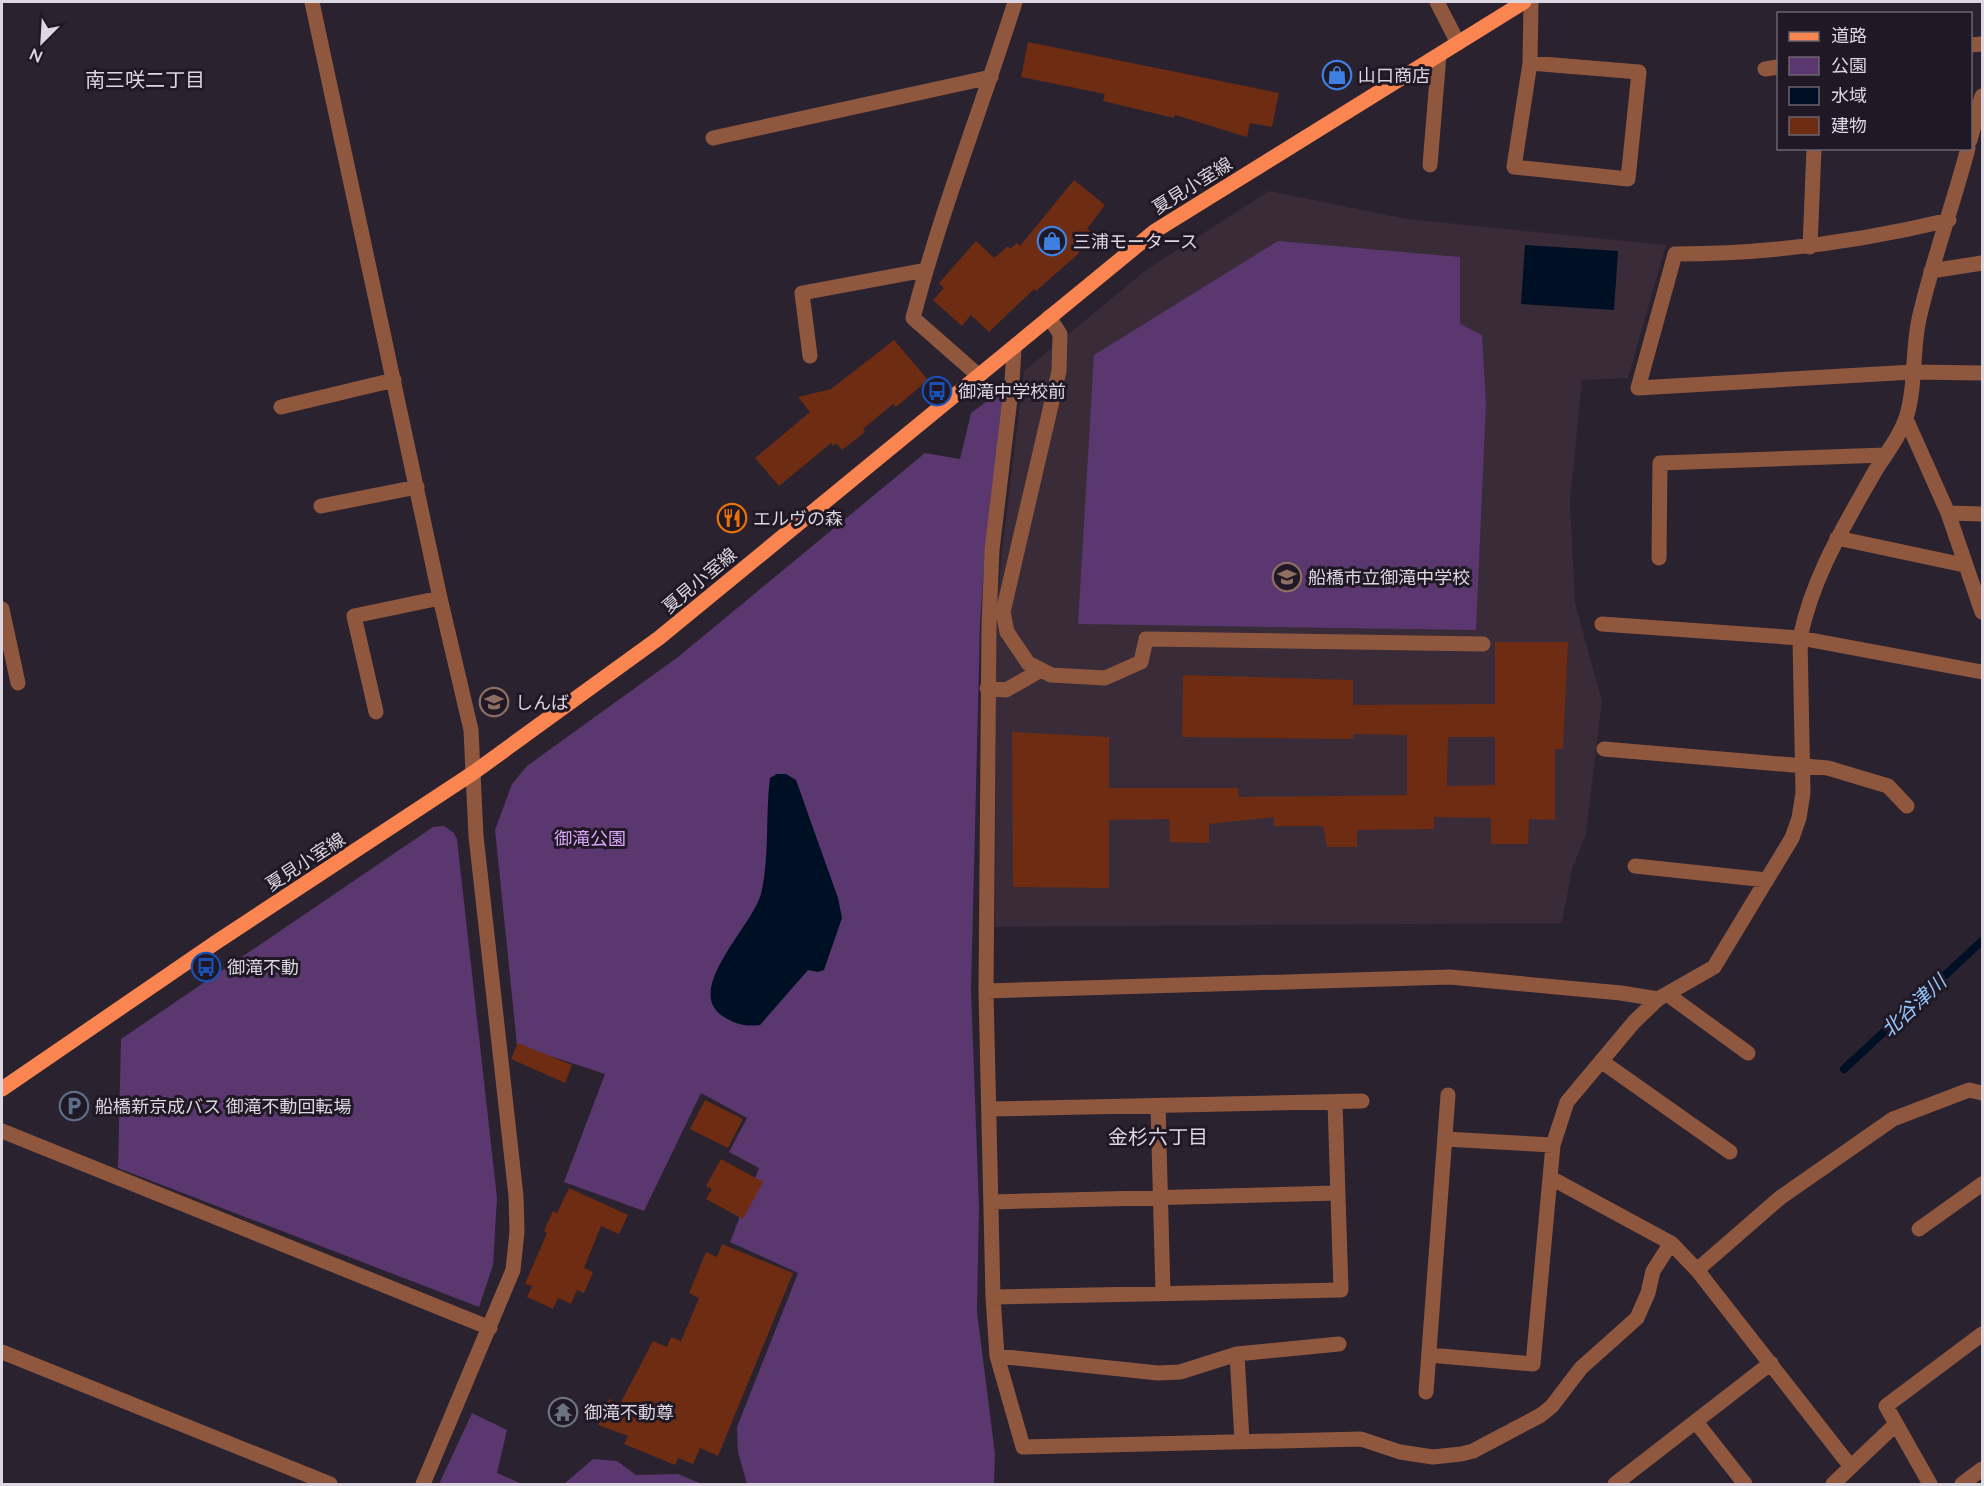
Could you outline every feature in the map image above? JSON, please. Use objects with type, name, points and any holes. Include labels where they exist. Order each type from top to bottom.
[{"type":"main road","name":"夏見小室線","points":[[2,1089],[218,941],[473,773],[659,638],[1155,231],[1524,2]]},
{"type":"street","points":[[312,2],[440,598],[471,730],[476,836],[516,1214],[513,1270],[423,1485]]},
{"type":"street","points":[[979,376],[913,318],[978,106],[991,77],[1015,2]]},
{"type":"street","points":[[1437,2],[1458,42]]},
{"type":"street","points":[[1530,63],[1639,72],[1628,179],[1514,167],[1530,63],[1531,2]]},
{"type":"street","points":[[1430,165],[1439,55]]},
{"type":"street","points":[[713,138],[991,77]]},
{"type":"street","points":[[1972,136],[1983,96]]},
{"type":"street","points":[[1810,247],[1814,150]]},
{"type":"street","points":[[1429,1355],[1533,1364],[1553,1145],[1567,1102],[1634,1022],[1662,997],[1714,967],[1792,838],[1799,818],[1803,793],[1800,638],[1815,583],[1837,537],[1906,419],[1918,322],[1930,272],[1949,220],[1967,150]]},
{"type":"street","points":[[1949,220],[1877,237],[1810,247],[1740,254],[1675,254],[1638,388],[1912,372],[1983,373]]},
{"type":"street","points":[[1930,272],[1983,264]]},
{"type":"street","points":[[810,356],[802,293],[926,270]]},
{"type":"street","points":[[1049,317],[1060,334],[1059,371],[1004,612],[1007,632],[1028,663],[1051,675],[1105,678],[1141,662],[1146,639],[1483,644]]},
{"type":"street","points":[[1014,348],[992,550],[987,688],[986,991],[993,1297],[997,1356],[1023,1447],[1361,1439],[1400,1452],[1432,1457],[1473,1451],[1541,1415],[1552,1406],[1581,1368],[1632,1325],[1648,1293],[1656,1266],[1671,1243]]},
{"type":"street","points":[[281,407],[393,380]]},
{"type":"street","points":[[1906,419],[1948,513],[1964,565],[1983,612]]},
{"type":"street","points":[[1659,558],[1660,463],[1885,455]]},
{"type":"street","points":[[321,506],[417,488]]},
{"type":"street","points":[[1948,513],[1983,513]]},
{"type":"street","points":[[1837,537],[1964,565]]},
{"type":"street","points":[[376,712],[354,616],[440,598]]},
{"type":"street","points":[[2,609],[6,648],[18,683]]},
{"type":"street","points":[[1602,624],[1800,638],[1983,672]]},
{"type":"street","points":[[987,688],[1006,690],[1041,670]]},
{"type":"street","points":[[1604,749],[1827,768],[1888,786],[1907,806]]},
{"type":"street","points":[[1635,866],[1767,880]]},
{"type":"street","points":[[986,991],[1450,977],[1662,997],[1748,1053]]},
{"type":"street","points":[[1601,1061],[1730,1152]]},
{"type":"street","points":[[1697,1270],[1781,1197],[1893,1119],[1969,1090],[1983,1093]]},
{"type":"street","points":[[1426,1392],[1448,1095]]},
{"type":"street","points":[[989,1109],[1362,1101]]},
{"type":"street","points":[[993,1297],[1341,1290],[1335,1102]]},
{"type":"street","points":[[1158,1106],[1163,1293]]},
{"type":"street","points":[[2,1131],[490,1328]]},
{"type":"street","points":[[1445,1139],[1553,1145]]},
{"type":"street","points":[[1551,1178],[1671,1243],[1697,1270],[1851,1467]]},
{"type":"street","points":[[1919,1229],[1983,1184]]},
{"type":"street","points":[[991,1202],[1338,1193]]},
{"type":"street","points":[[1929,1485],[1886,1406],[1983,1334]]},
{"type":"street","points":[[997,1356],[1158,1372],[1180,1372],[1237,1354],[1339,1344]]},
{"type":"street","points":[[2,1352],[330,1485]]},
{"type":"street","points":[[1237,1354],[1242,1441]]},
{"type":"street","points":[[1619,1483],[1771,1363]]},
{"type":"street","points":[[1696,1422],[1745,1485]]},
{"type":"street","points":[[1833,1485],[1896,1424]]},
{"type":"street","points":[[1962,1485],[1983,1469]]},
{"type":"shaded area","name":"船橋市立御滝中学校","points":[[1269,191],[1407,219],[1666,245],[1628,378],[1582,380],[1570,502],[1575,603],[1602,701],[1586,834],[1572,869],[1562,923],[995,927],[996,623],[1002,551],[1024,371],[1146,270]]},
{"type":"green space","points":[[1278,241],[1460,257],[1460,324],[1482,335],[1486,403],[1476,630],[1078,624],[1094,355]]},
{"type":"green space","name":"御滝公園","points":[[1005,388],[985,549],[980,625],[971,990],[979,1207],[977,1312],[995,1454],[994,1484],[747,1484],[738,1452],[737,1427],[798,1273],[730,1242],[759,1168],[729,1152],[747,1118],[701,1093],[644,1211],[564,1182],[605,1074],[517,1045],[495,830],[512,784],[527,766],[678,657],[925,453],[960,459],[971,413]]},
{"type":"green space","points":[[444,826],[454,833],[457,839],[497,1198],[493,1265],[479,1307],[118,1168],[121,1039],[433,827]]},
{"type":"green space","points":[[472,1413],[507,1430],[497,1473],[522,1484],[439,1484]]},
{"type":"green space","points":[[593,1459],[617,1461],[636,1475],[678,1474],[702,1484],[564,1484]]},
{"type":"water","points":[[1525,245],[1618,251],[1614,310],[1521,304]]},
{"type":"water","points":[[777,774],[786,774],[796,780],[838,898],[842,918],[824,970],[818,972],[808,970],[760,1025],[749,1026],[735,1023],[721,1015],[712,1003],[711,989],[716,973],[756,907],[761,894],[766,865],[770,778]]},
{"type":"building","points":[[1028,42],[1279,93],[1272,127],[1250,123],[1247,137],[1175,115],[1174,118],[1103,101],[1105,94],[1021,77]]},
{"type":"building","points":[[1074,180],[1105,205],[1087,229],[1093,234],[1077,255],[1036,291],[1034,289],[989,332],[971,315],[962,326],[933,300],[944,288],[939,283],[976,241],[994,258],[1008,246],[1010,249],[1017,243],[1020,246]]},
{"type":"building","points":[[894,340],[928,380],[896,407],[893,404],[863,429],[865,432],[842,450],[836,443],[833,446],[831,443],[779,486],[755,458],[810,412],[798,397],[831,389]]},
{"type":"building","points":[[1495,642],[1568,642],[1563,749],[1555,749],[1555,820],[1529,819],[1528,844],[1491,844],[1491,818],[1434,817],[1434,829],[1357,830],[1357,847],[1327,847],[1323,826],[1274,826],[1274,817],[1209,824],[1209,843],[1170,842],[1169,819],[1109,820],[1109,888],[1013,887],[1012,732],[1109,737],[1109,788],[1238,788],[1239,797],[1407,795],[1407,735],[1353,734],[1353,739],[1182,737],[1183,675],[1353,680],[1353,705],[1495,704]],"holes":[[[1448,737],[1495,737],[1495,785],[1447,786]]]},
{"type":"building","points":[[518,1043],[572,1065],[565,1083],[511,1059]]},
{"type":"building","points":[[705,1100],[743,1119],[728,1148],[690,1129]]},
{"type":"building","points":[[721,1159],[763,1182],[743,1219],[706,1199],[712,1189],[706,1186]]},
{"type":"building","points":[[569,1188],[628,1215],[619,1234],[601,1226],[584,1268],[593,1272],[584,1293],[577,1290],[571,1304],[558,1298],[553,1309],[527,1297],[532,1286],[525,1284],[547,1233],[544,1231],[553,1211],[557,1213]]},
{"type":"building","points":[[722,1244],[793,1273],[718,1456],[700,1448],[693,1464],[678,1458],[675,1465],[624,1444],[628,1436],[598,1425],[609,1399],[620,1404],[653,1341],[667,1347],[671,1337],[681,1341],[699,1298],[689,1293],[706,1252],[717,1257]]},
{"type":"waterway","name":"北谷津川","points":[[1844,1069],[1982,941]]},
{"type":"place","name":"山口商店","points":[[1337,75]]},
{"type":"place","name":"三浦モータース","points":[[1052,241]]},
{"type":"place","name":"御滝中学校前","points":[[937,391]]},
{"type":"place","name":"エルヴの森","points":[[732,518]]},
{"type":"place","name":"船橋市立御滝中学校","points":[[1287,577]]},
{"type":"place","name":"しんば","points":[[494,702]]},
{"type":"place","name":"御滝不動","points":[[206,967]]},
{"type":"place","name":"船橋新京成バス 御滝不動回転場","points":[[74,1106]]},
{"type":"place","name":"御滝不動尊","points":[[563,1412]]},
{"type":"district","name":"南三咲二丁目","points":[[145,79]]},
{"type":"district","name":"金杉六丁目","points":[[1158,1136]]}]
